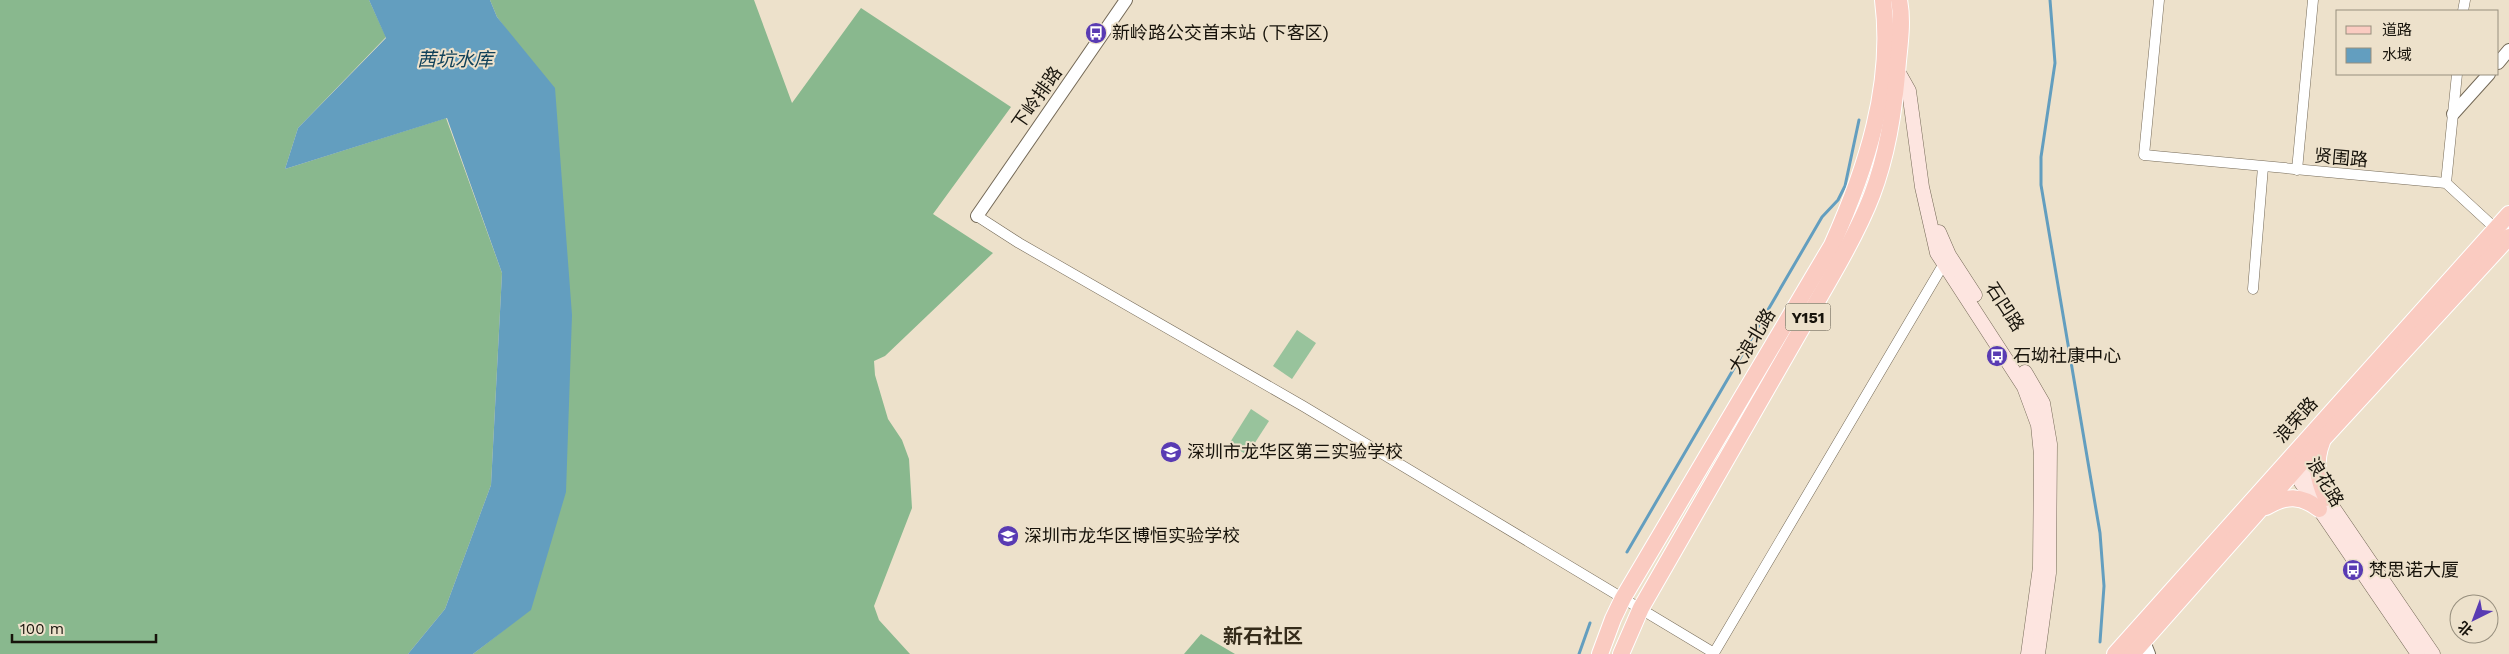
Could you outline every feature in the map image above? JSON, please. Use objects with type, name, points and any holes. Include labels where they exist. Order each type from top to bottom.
[{"type":"main road","name":"大浪北路","points":[[1600,654],[1613,619],[1624,598],[1832,245],[1851,203],[1867,155],[1886,63],[1887,37],[1883,0]]},
{"type":"main road","name":"大浪北路","points":[[1621,654],[1641,608],[1854,236],[1872,195],[1882,161],[1897,77],[1900,34],[1899,0]]},
{"type":"main road","name":"石凹路","points":[[1897,77],[1900,75],[1907,83],[1929,224],[1937,253],[1946,260],[2033,385],[2046,414],[2050,444],[2049,573],[2038,654]]},
{"type":"main road","name":"浪荣路","points":[[2115,654],[2144,640],[2258,512],[2295,464],[2323,440],[2498,249],[2509,214]]},
{"type":"main road","name":"浪荣路","points":[[2132,654],[2295,464],[2502,233]]},
{"type":"main road","name":"石凹路","points":[[1946,260],[2024,387],[2038,425],[2041,455],[2040,567],[2028,654]]},
{"type":"main road","points":[[2258,512],[2281,499],[2294,497],[2310,502],[2323,503],[2317,463],[2323,440]]},
{"type":"main road","name":"浪花路","points":[[2295,464],[2433,654]]},
{"type":"main road","name":"浪花路","points":[[2323,503],[2418,654]]},
{"type":"street","name":"下岭排路","points":[[977,216],[1126,0]]},
{"type":"street","name":"贤围路","points":[[2159,0],[2144,155],[2446,183]]},
{"type":"street","points":[[2297,170],[2313,0]]},
{"type":"street","points":[[2499,62],[2509,50]]},
{"type":"street","points":[[2457,75],[2446,183],[2502,233]]},
{"type":"street","points":[[2453,114],[2488,75]]},
{"type":"street","points":[[2253,289],[2263,167]]},
{"type":"street","points":[[977,216],[1019,243],[1312,411],[1714,653],[1946,260]]},
{"type":"green space","points":[[0,0],[369,0],[386,37],[298,128],[285,169],[446,118],[502,273],[491,485],[445,609],[408,654],[0,654]]},
{"type":"green space","points":[[490,0],[754,0],[792,103],[861,8],[1011,107],[933,214],[993,253],[885,356],[874,361],[875,375],[888,419],[902,440],[909,459],[912,508],[874,606],[879,620],[910,654],[473,654],[531,609],[506,29],[497,17]]},
{"type":"green space","points":[[1297,330],[1316,343],[1292,379],[1273,366]]},
{"type":"green space","points":[[1251,409],[1269,421],[1247,455],[1229,444]]},
{"type":"green space","points":[[1201,634],[1235,654],[1184,654]]},
{"type":"water","name":"茜坑水库","points":[[369,0],[490,0],[497,17],[555,88],[572,315],[566,492],[531,610],[473,654],[408,654],[445,609],[491,485],[502,273],[447,118],[285,169],[298,128],[386,38]]},
{"type":"waterway","points":[[2050,0],[2055,63],[2041,157],[2041,185],[2100,533],[2104,586],[2100,642]]},
{"type":"waterway","points":[[1627,552],[1822,217],[1838,200],[1845,186],[1859,120]]},
{"type":"waterway","points":[[1579,654],[1590,623]]},
{"type":"place","name":"新岭路公交首末站 (下客区)","points":[[1096,33]]},
{"type":"place","name":"石坳社康中心","points":[[1997,356]]},
{"type":"place","name":"深圳市龙华区第三实验学校","points":[[1171,452]]},
{"type":"place","name":"深圳市龙华区博恒实验学校","points":[[1008,536]]},
{"type":"place","name":"梵思诺大厦","points":[[2353,570]]},
{"type":"district","name":"新石社区","points":[[1263,636]]}]
